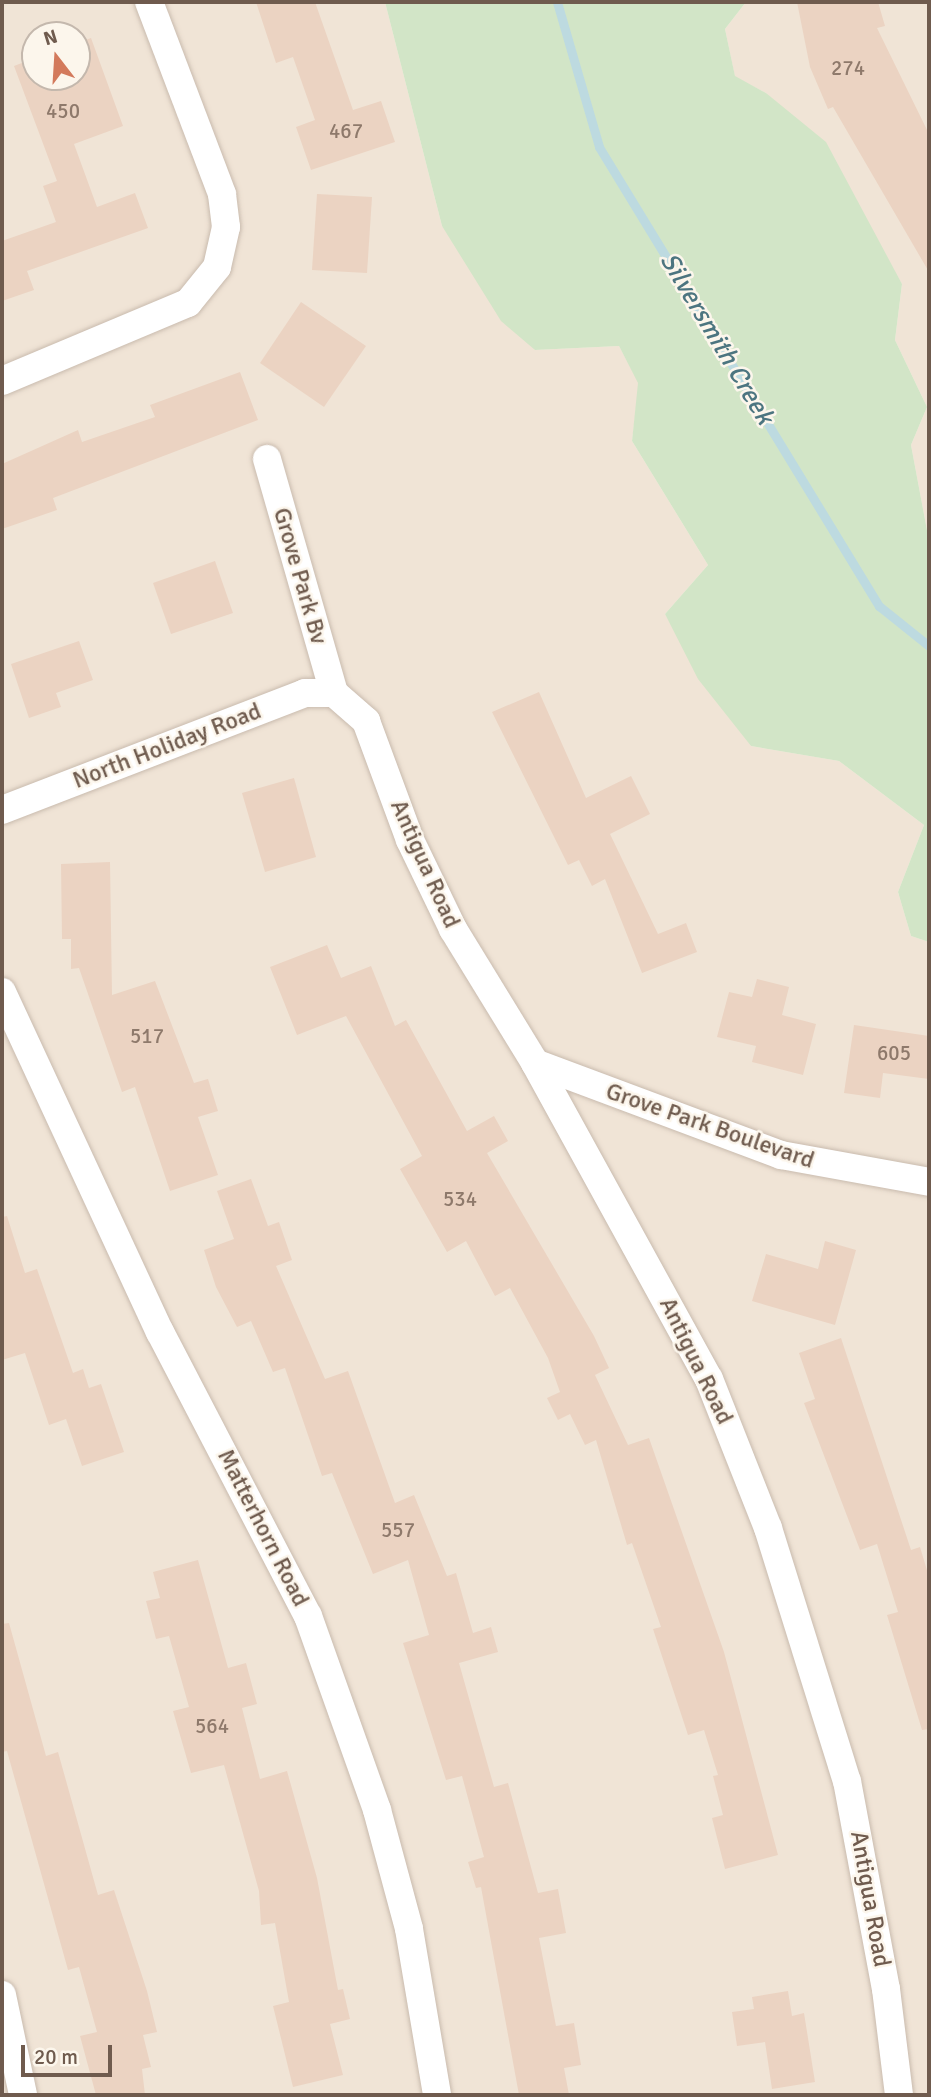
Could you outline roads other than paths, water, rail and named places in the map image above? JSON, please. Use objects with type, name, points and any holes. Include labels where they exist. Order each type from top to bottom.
[{"type":"street","points":[[2,381],[188,303],[217,267],[226,227],[222,194],[149,2]]},
{"type":"street","name":"Grove Park Bv","points":[[267,459],[334,694]]},
{"type":"street","name":"North Holiday Road","points":[[2,810],[305,693],[334,694]]},
{"type":"street","name":"Antigua Road","points":[[334,694],[366,721],[410,840],[453,929],[535,1063],[709,1379],[768,1528],[847,1781],[882,1964],[899,2095]]},
{"type":"street","name":"Matterhorn Road","points":[[2,992],[154,1320],[308,1616],[377,1810],[409,1930],[437,2095]]},
{"type":"street","name":"Grove Park Boulevard","points":[[535,1063],[781,1155],[929,1182]]},
{"type":"street","points":[[2,1995],[23,2095]]},
{"type":"waterway","name":"Silversmith Creek","points":[[557,2],[599,147],[879,606],[929,646]]}]
